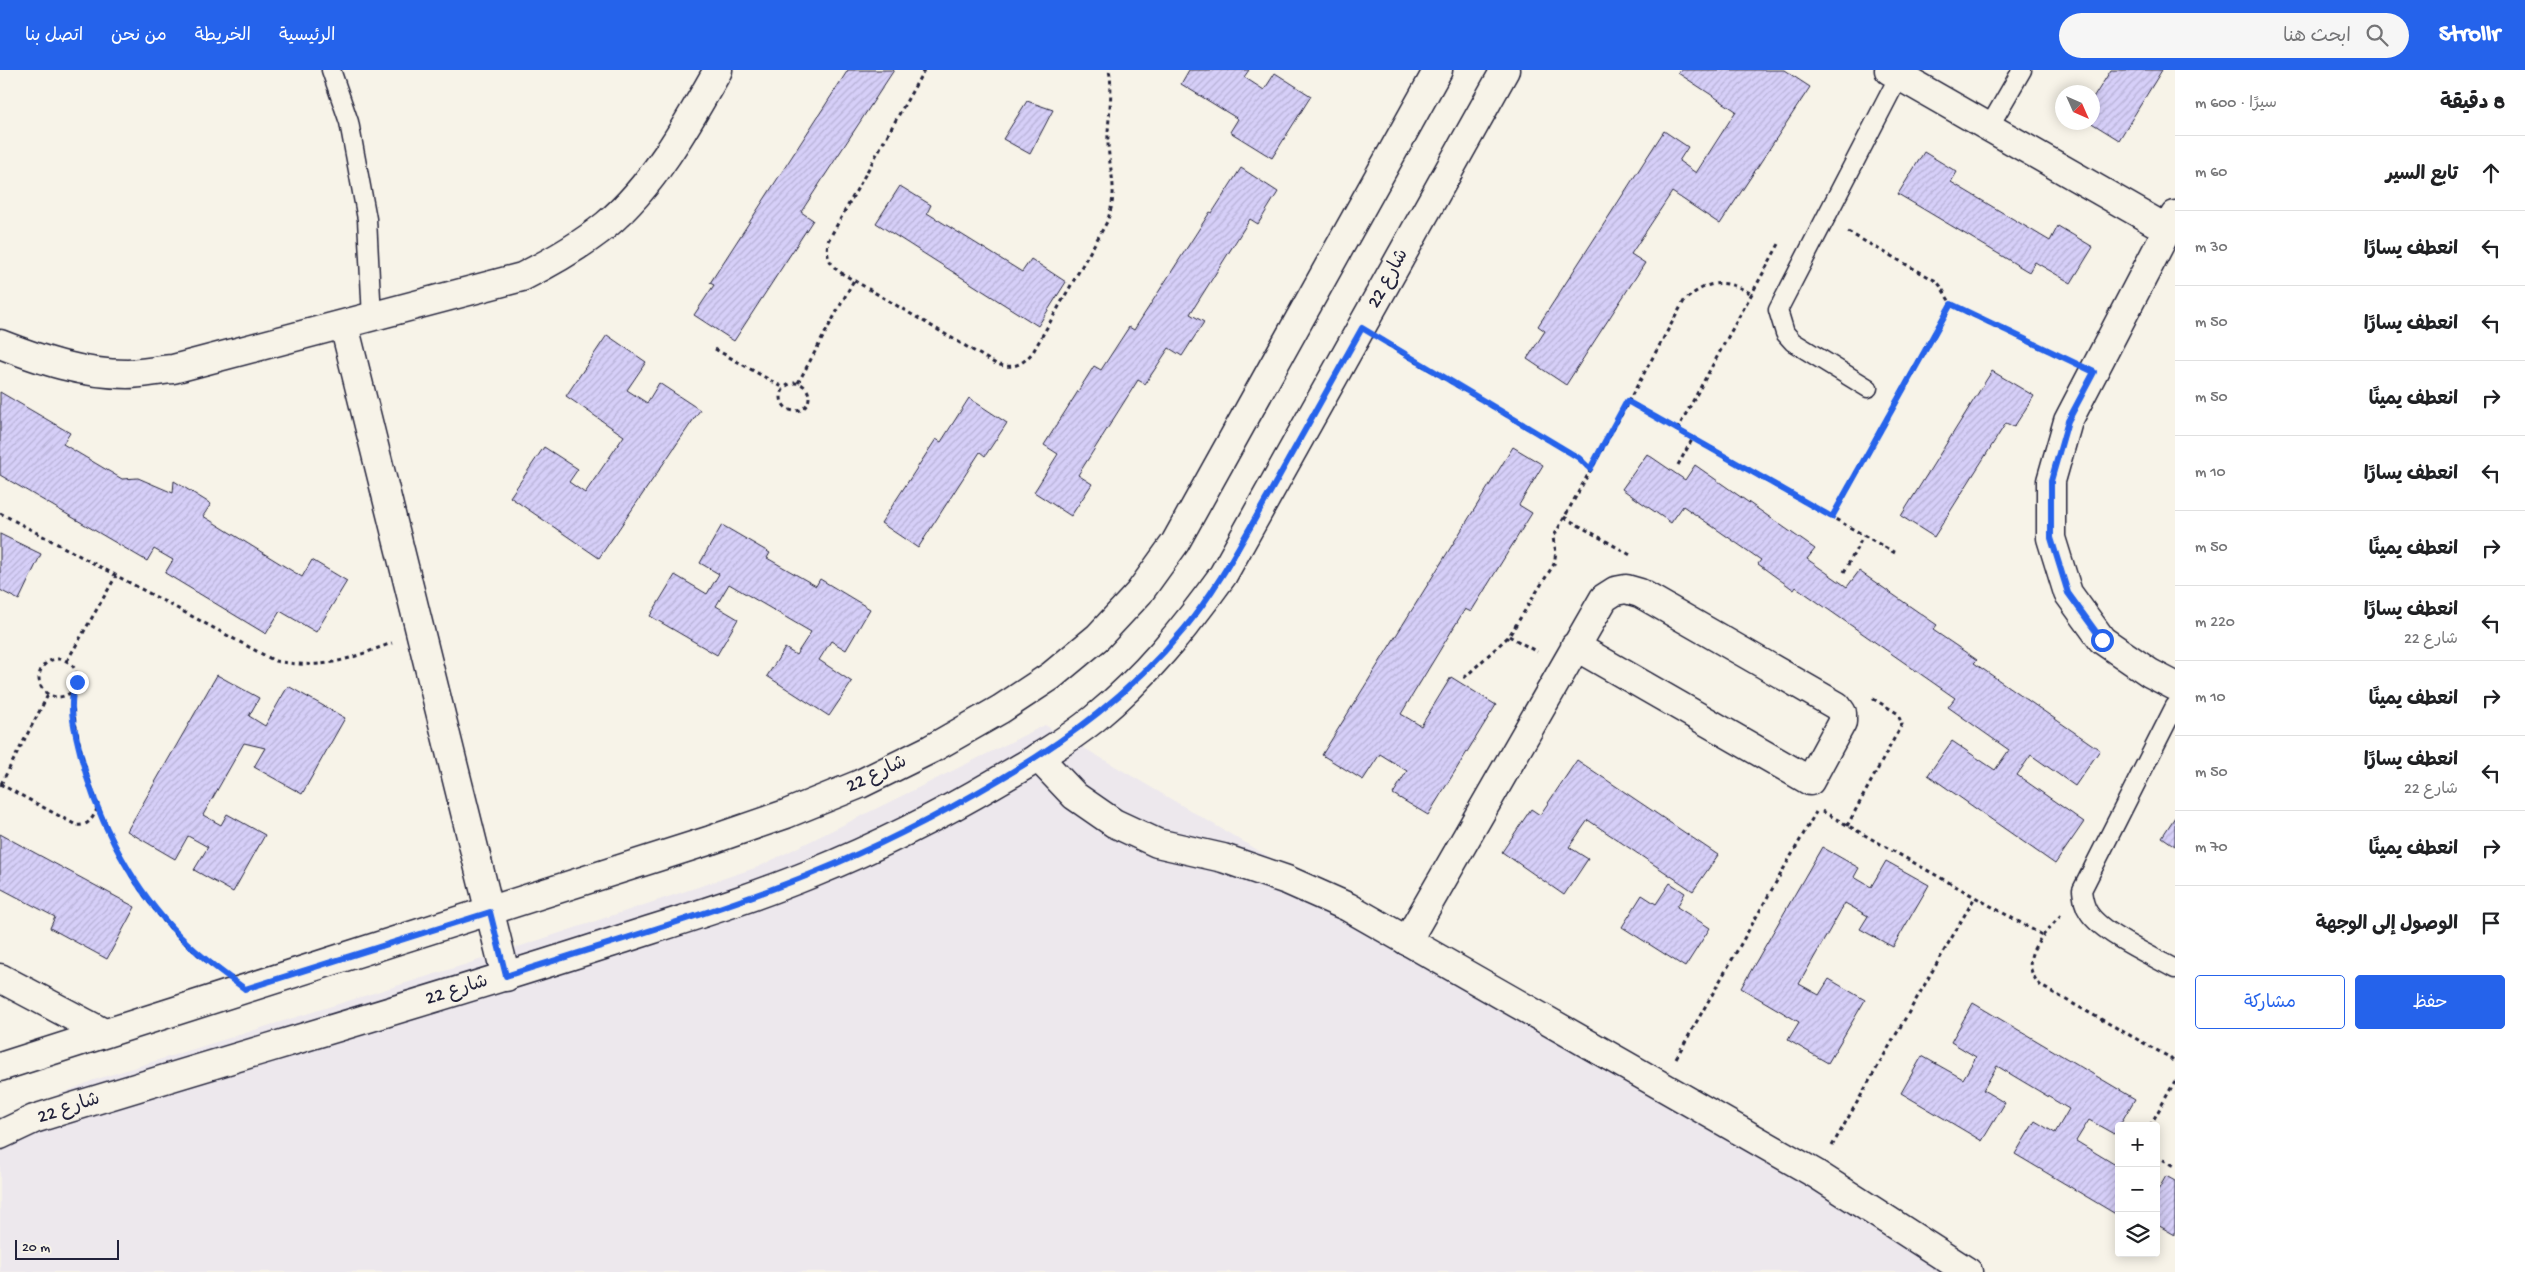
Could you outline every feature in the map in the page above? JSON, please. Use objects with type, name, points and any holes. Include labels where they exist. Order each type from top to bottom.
[{"type":"street","points":[[0,344],[35,358],[78,369],[127,374],[173,369],[522,277],[567,254],[607,224],[642,187],[671,146],[718,70]]},
{"type":"street","name":"شارع 22","points":[[0,1067],[490,912],[786,814],[860,784],[931,749],[1001,709],[1051,676],[1098,637],[1139,593],[1174,543],[1438,70]]},
{"type":"street","name":"شارع 22","points":[[0,1135],[34,1119],[506,976],[722,907],[811,874],[906,831],[964,801],[1038,757],[1099,714],[1141,677],[1185,628],[1223,575],[1505,70]]},
{"type":"street","points":[[1894,73],[1989,127],[2171,222],[2068,421],[2051,481],[2051,538],[2068,593],[2102,640],[2150,673],[2175,686]]},
{"type":"street","points":[[344,325],[506,976]]},
{"type":"street","points":[[1407,940],[1575,646],[1604,598],[1615,591],[1626,590],[1640,593],[1837,706],[1842,713],[1842,722],[1810,781],[1575,646]]},
{"type":"street","points":[[1038,757],[1075,796],[1114,823],[1157,843],[1223,858],[1287,880],[1348,907],[1816,1174],[1968,1272]]},
{"type":"street","points":[[0,978],[104,1033]]},
{"type":"lane","points":[[331,70],[349,122],[367,219],[372,318]]},
{"type":"lane","points":[[1989,127],[2022,70]]},
{"type":"lane","points":[[1868,388],[1798,346],[1785,333],[1778,310],[1825,219],[1894,73]]},
{"type":"lane","points":[[2175,706],[2082,890],[2083,902],[2088,913],[2105,929],[2175,969]]},
{"type":"path","points":[[924,70],[828,241],[826,252],[830,263],[854,280],[996,364],[1010,368],[1024,364],[1032,352],[1106,222],[1112,205],[1115,188],[1108,145],[1112,96],[1108,70]]},
{"type":"path","points":[[1825,219],[1936,281],[1943,288],[1951,304],[2094,372]]},
{"type":"path","points":[[1677,430],[1780,242]]},
{"type":"path","points":[[798,383],[854,280]]},
{"type":"path","points":[[1464,678],[1509,636],[1554,564],[1556,552],[1553,538],[1627,401],[1684,301],[1698,289],[1716,282],[1735,284],[1752,294]]},
{"type":"path","points":[[1832,517],[1951,304]]},
{"type":"path","points":[[1362,328],[1579,458],[1590,469]]},
{"type":"path","points":[[715,349],[784,388]]},
{"type":"path","points":[[790,383],[798,383],[805,387],[808,394],[808,402],[802,408],[788,409],[782,403],[780,395],[790,383]]},
{"type":"path","points":[[1627,401],[1898,554]]},
{"type":"path","points":[[1678,465],[1693,438]]},
{"type":"path","points":[[0,513],[275,661],[304,666],[334,664],[420,632]]},
{"type":"path","points":[[1844,572],[1864,535]]},
{"type":"path","points":[[68,661],[116,576]]},
{"type":"path","points":[[55,659],[68,661],[76,670],[77,682],[71,692],[60,697],[48,695],[40,686],[39,675],[44,664],[55,659]]},
{"type":"path","points":[[71,692],[75,732],[84,770],[98,807],[118,850],[142,890],[172,928],[207,961],[245,989]]},
{"type":"path","points":[[48,695],[0,784],[76,825],[83,826],[89,823],[98,807]]},
{"type":"path","points":[[1660,1085],[1818,809]]},
{"type":"path","points":[[2082,890],[2033,950],[2030,970],[2042,986],[2168,1057],[2175,1063]]},
{"type":"path","points":[[1816,1174],[1975,897]]},
{"type":"path","points":[[2152,1122],[2175,1082]]},
{"type":"path","points":[[2160,1158],[2175,1166]]},
{"type":"shaded area","points":[[1045,725],[1976,1272],[0,1272],[0,1119],[94,1080],[467,964],[758,867]]},
{"type":"building","points":[[848,70],[894,70],[801,212],[813,220],[734,341],[694,315],[714,285],[710,283]]},
{"type":"building","points":[[1189,70],[1249,70],[1244,77],[1264,90],[1275,73],[1311,96],[1272,158],[1230,132],[1238,119],[1181,84]]},
{"type":"building","points":[[1680,70],[1784,70],[1810,87],[1720,224],[1672,192],[1631,254],[1645,263],[1566,385],[1527,359],[1545,331],[1538,326],[1664,131],[1688,147],[1679,161],[1696,173],[1736,111],[1678,73]]},
{"type":"building","points":[[2111,70],[2162,70],[2119,140],[2100,128],[2100,87]]},
{"type":"building","points":[[1027,101],[1053,110],[1030,154],[1003,139]]},
{"type":"building","points":[[1924,152],[1957,172],[1951,182],[2050,241],[2058,226],[2093,247],[2071,283],[2035,262],[2029,272],[1898,194]]},
{"type":"building","points":[[1241,168],[1278,192],[1258,224],[1250,219],[1190,314],[1204,322],[1182,356],[1169,348],[1145,384],[1138,380],[1078,475],[1092,484],[1071,516],[1034,492],[1058,454],[1044,445],[1094,366],[1101,370],[1129,327],[1134,330],[1210,212],[1212,213]]},
{"type":"building","points":[[900,186],[931,205],[927,213],[1022,272],[1031,259],[1066,282],[1038,326],[876,223]]},
{"type":"building","points":[[607,335],[646,362],[627,390],[647,403],[659,383],[700,410],[599,558],[510,497],[544,447],[578,469],[569,482],[585,493],[624,436],[566,396]]},
{"type":"building","points":[[1992,371],[2034,396],[2014,427],[2006,423],[1934,537],[1901,516]]},
{"type":"building","points":[[0,392],[70,433],[63,444],[122,479],[138,478],[173,493],[174,481],[211,504],[203,516],[302,577],[312,560],[347,581],[316,632],[280,611],[266,634],[165,573],[173,560],[154,549],[147,561],[0,475]]},
{"type":"building","points":[[969,398],[1007,423],[985,456],[980,452],[918,548],[881,523],[936,439],[941,442]]},
{"type":"building","points":[[1513,447],[1543,465],[1519,505],[1532,513],[1471,612],[1465,609],[1401,714],[1421,726],[1451,677],[1496,705],[1428,815],[1393,794],[1407,771],[1380,754],[1363,780],[1322,755]]},
{"type":"building","points":[[1647,454],[1685,480],[1695,465],[1815,549],[1807,559],[1847,587],[1859,571],[1937,625],[1933,630],[1977,660],[1974,663],[2100,750],[2075,786],[2031,755],[2017,775],[2084,822],[2055,864],[1928,775],[1952,741],[1995,770],[2009,750],[1948,707],[1955,698],[1796,587],[1794,590],[1758,564],[1761,560],[1683,506],[1671,523],[1622,489]]},
{"type":"building","points":[[722,525],[770,553],[767,558],[816,586],[820,579],[870,609],[846,650],[831,641],[819,660],[852,682],[829,716],[767,676],[785,648],[796,655],[811,632],[729,584],[716,606],[738,619],[717,655],[650,616],[675,575],[707,594],[719,574],[700,563]]},
{"type":"building","points":[[0,534],[41,554],[19,600],[0,590]]},
{"type":"building","points":[[217,675],[259,698],[249,716],[265,726],[288,686],[345,718],[302,794],[254,767],[265,748],[244,743],[203,815],[221,825],[227,814],[265,835],[233,892],[194,870],[208,847],[188,836],[175,859],[127,831]]},
{"type":"building","points":[[1577,760],[1718,855],[1693,891],[1588,820],[1569,847],[1588,859],[1564,895],[1502,852],[1531,809],[1540,815]]},
{"type":"building","points":[[2175,817],[2175,846],[2162,837]]},
{"type":"building","points":[[0,834],[135,907],[107,959],[50,928],[55,917],[0,888]]},
{"type":"building","points":[[1822,847],[1859,868],[1854,877],[1871,887],[1886,861],[1929,885],[1893,947],[1860,929],[1868,916],[1845,903],[1799,984],[1819,995],[1829,979],[1865,1000],[1828,1063],[1788,1040],[1799,1022],[1741,988]]},
{"type":"building","points":[[1670,883],[1685,893],[1677,907],[1710,928],[1685,967],[1622,927],[1642,895],[1656,904]]},
{"type":"building","points":[[1973,1003],[2135,1099],[2121,1122],[2115,1122],[2114,1134],[2089,1120],[2076,1141],[2115,1165],[2115,1214],[2015,1154],[2035,1121],[2055,1133],[2069,1109],[1997,1066],[1983,1090],[2005,1103],[1982,1141],[1901,1093],[1922,1056],[1963,1079],[1976,1057],[1951,1042]]},
{"type":"building","points":[[2166,1176],[2175,1181],[2175,1235],[2160,1226],[2160,1186]]},
{"type":"route","points":[[77,682],[71,692],[75,732],[84,770],[98,807],[118,850],[142,890],[172,928],[207,961],[245,989],[490,912],[506,976],[731,904],[811,874],[889,840],[964,801],[1038,757],[1092,720],[1141,677],[1185,628],[1223,575],[1362,328],[1579,458],[1590,469],[1627,401],[1832,517],[1951,304],[2094,372],[2068,421],[2051,481],[2051,538],[2068,593],[2102,640]]}]
